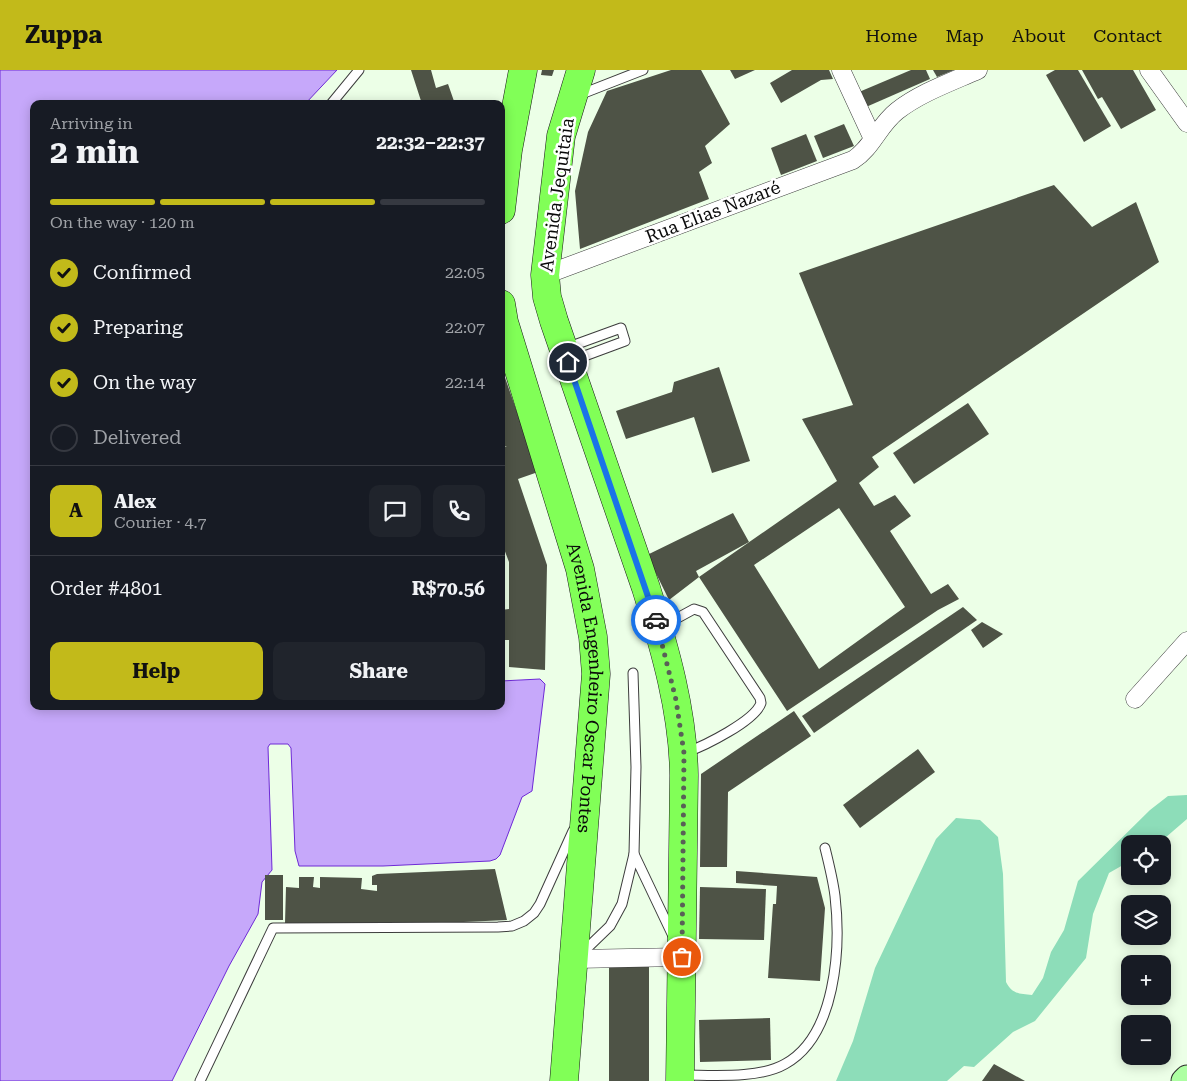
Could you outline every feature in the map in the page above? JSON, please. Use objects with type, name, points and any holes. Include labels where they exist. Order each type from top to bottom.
[{"type":"main road","points":[[505,176],[523,70]]},
{"type":"main road","name":"Avenida Jequitaia","points":[[581,70],[561,136],[545,275],[547,297],[659,628],[676,700],[684,753],[680,1078]]},
{"type":"main road","name":"Avenida Engenheiro Oscar Pontes","points":[[505,325],[586,596],[596,674],[564,1081]]},
{"type":"main road","points":[[1184,1081],[1187,1078]]},
{"type":"street","points":[[841,70],[873,139]]},
{"type":"street","name":"Rua Elias Nazaré","points":[[545,275],[853,160],[865,151],[885,122],[897,110],[978,70]]},
{"type":"street","points":[[1149,70],[1187,124]]},
{"type":"street","points":[[1135,698],[1187,641]]},
{"type":"street","points":[[575,959],[682,957]]},
{"type":"lane","points":[[334,100],[359,70]]},
{"type":"lane","points":[[572,97],[643,70]]},
{"type":"lane","points":[[621,328],[625,341],[566,355],[621,328]]},
{"type":"lane","points":[[659,628],[694,609],[699,609],[703,612],[760,698],[760,707],[724,735],[684,753]]},
{"type":"lane","points":[[575,959],[610,926],[627,889],[634,854],[636,767],[633,673]]},
{"type":"lane","points":[[200,1081],[272,928],[512,926],[524,921],[534,913],[540,904],[587,801]]},
{"type":"lane","points":[[680,1078],[762,1072],[785,1065],[803,1050],[817,1030],[827,1005],[834,972],[836,932],[835,896],[825,848]]},
{"type":"lane","points":[[634,854],[682,957]]},
{"type":"green space","points":[[1187,795],[1187,819],[1168,835],[1125,835],[1150,810],[1168,796]]},
{"type":"green space","points":[[956,818],[980,820],[998,837],[1003,874],[1006,982],[1014,991],[1020,994],[1032,995],[1043,978],[1051,952],[1064,930],[1078,881],[1121,839],[1121,866],[1109,873],[1093,914],[1086,958],[1035,1021],[1013,1032],[974,1067],[964,1066],[947,1081],[836,1081],[853,1041],[875,968],[936,839]]},
{"type":"shaded area","points":[[0,70],[337,70],[309,100],[30,100],[30,710],[505,710],[505,681],[540,679],[545,684],[532,791],[522,797],[500,855],[490,861],[383,866],[299,866],[295,851],[291,748],[288,744],[270,744],[268,747],[272,870],[262,882],[258,914],[229,966],[172,1081],[0,1081]]},
{"type":"building","points":[[411,70],[431,70],[436,88],[448,84],[454,100],[421,100]]},
{"type":"building","points":[[542,70],[554,70],[552,76],[541,75]]},
{"type":"building","points":[[671,70],[701,70],[730,124],[705,146],[712,163],[699,172],[709,199],[580,249],[575,191],[588,132],[607,91]]},
{"type":"building","points":[[730,70],[755,70],[735,79]]},
{"type":"building","points":[[792,70],[829,70],[833,79],[821,80],[781,103],[770,83]]},
{"type":"building","points":[[911,70],[926,70],[930,79],[866,107],[859,92]]},
{"type":"building","points":[[933,70],[954,70],[937,77]]},
{"type":"building","points":[[1055,70],[1078,70],[1111,126],[1084,142],[1046,75]]},
{"type":"building","points":[[1082,70],[1133,70],[1156,110],[1121,129],[1102,97],[1098,99]]},
{"type":"building","points":[[844,124],[854,146],[823,158],[814,136]]},
{"type":"building","points":[[806,134],[817,161],[781,175],[771,148]]},
{"type":"building","points":[[1054,185],[1092,227],[1136,202],[1159,262],[872,457],[879,467],[859,483],[874,506],[895,495],[911,516],[890,531],[931,594],[948,584],[959,599],[938,610],[787,711],[699,577],[837,481],[802,419],[853,405],[799,273]],"holes":[[[839,508],[905,607],[819,669],[754,565]]]},
{"type":"building","points":[[719,367],[750,461],[712,473],[694,417],[626,439],[616,411],[672,392],[674,382]]},
{"type":"building","points":[[505,378],[538,472],[518,479],[547,565],[545,670],[509,667],[509,640],[505,640],[505,610],[509,609],[509,562],[505,552],[505,447],[507,446],[505,446]]},
{"type":"building","points":[[968,403],[989,434],[914,484],[893,453]]},
{"type":"building","points":[[733,513],[749,542],[696,571],[699,577],[669,600],[647,555]]},
{"type":"building","points":[[963,607],[977,620],[814,733],[802,716]]},
{"type":"building","points":[[982,622],[1003,634],[983,648],[971,630]]},
{"type":"building","points":[[794,711],[811,736],[728,792],[727,867],[700,867],[701,774]]},
{"type":"building","points":[[918,749],[935,772],[860,828],[843,805]]},
{"type":"building","points":[[495,869],[507,920],[377,926],[367,923],[367,925],[285,923],[286,887],[299,888],[299,877],[314,877],[313,887],[320,888],[320,877],[362,878],[361,889],[377,891],[377,885],[372,885],[372,876],[377,874]]},
{"type":"building","points":[[736,871],[817,877],[825,908],[820,981],[768,978],[773,904],[776,904],[777,886],[736,883]]},
{"type":"building","points":[[265,875],[283,875],[283,920],[265,920]]},
{"type":"building","points":[[700,887],[766,889],[764,940],[699,939]]},
{"type":"building","points":[[609,962],[649,962],[649,1081],[609,1081]]},
{"type":"building","points":[[770,1018],[771,1060],[700,1062],[699,1020]]},
{"type":"building","points":[[994,1064],[1025,1081],[982,1081]]},
{"type":"way so far","points":[[656,620],[669,664],[684,753],[682,957]]},
{"type":"route","points":[[568,362],[656,620]]}]
